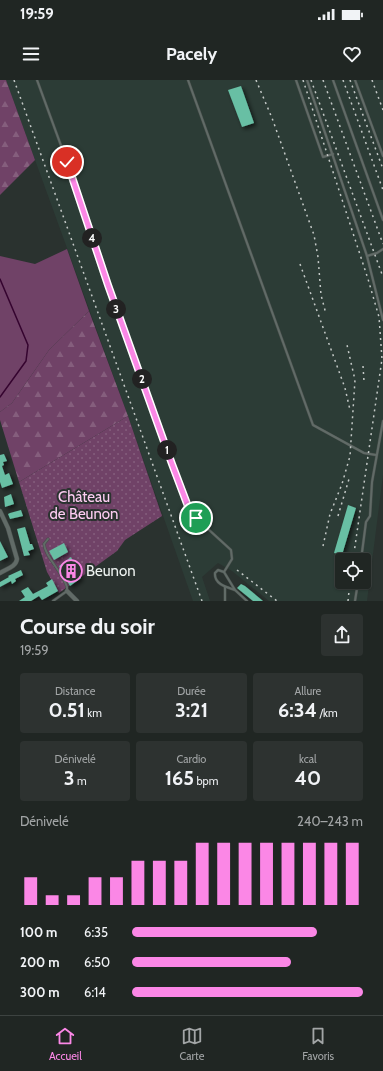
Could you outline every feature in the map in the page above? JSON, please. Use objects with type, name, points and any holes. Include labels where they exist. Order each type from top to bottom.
[{"type":"street","points":[[0,511],[8,528],[17,559],[12,566],[0,572]]},
{"type":"street","points":[[67,591],[77,601]]},
{"type":"lane","points":[[37,80],[67,162],[108,285],[189,509],[196,518],[231,550],[232,559],[224,572]]},
{"type":"lane","points":[[188,80],[313,425],[364,453],[376,455]]},
{"type":"lane","points":[[296,80],[323,157],[333,154]]},
{"type":"lane","points":[[307,80],[367,256],[383,320]]},
{"type":"lane","points":[[333,80],[383,220]]},
{"type":"lane","points":[[355,80],[383,156]]},
{"type":"lane","points":[[367,256],[377,253],[383,249]]},
{"type":"lane","points":[[362,553],[366,522],[370,516],[370,493],[383,422]]},
{"type":"lane","points":[[48,539],[44,544],[44,548],[65,580],[67,591],[53,601]]},
{"type":"lane","points":[[235,590],[225,587],[217,582],[214,577],[215,573],[218,570],[224,572],[235,590],[248,601]]},
{"type":"lane","points":[[225,587],[225,601]]},
{"type":"lane","points":[[355,601],[357,589]]},
{"type":"shaded area","points":[[6,80],[383,80],[383,475],[371,570],[371,553],[335,553],[335,589],[369,589],[367,601],[269,601],[232,571],[218,563],[202,577],[210,601],[193,601],[128,416]]},
{"type":"green space","points":[[0,80],[6,80],[35,160],[0,195]]},
{"type":"green space","points":[[67,249],[89,311],[49,350],[12,403],[0,412],[0,256],[35,264]]},
{"type":"green space","points":[[89,311],[128,416],[19,482],[0,420],[0,412],[12,403],[49,350]]},
{"type":"green space","name":"Château de Beunon","points":[[128,416],[162,516],[125,540],[117,551],[59,593],[47,572],[19,482]]},
{"type":"building","points":[[241,86],[254,123],[242,127],[228,90]]},
{"type":"building","points":[[4,454],[7,461],[3,462],[4,465],[2,466],[5,475],[9,473],[13,484],[2,488],[0,482],[0,455]]},
{"type":"building","points":[[11,494],[14,504],[5,507],[4,497]]},
{"type":"building","points":[[348,505],[356,508],[343,553],[334,553]]},
{"type":"building","points":[[21,510],[23,516],[10,519],[8,514]]},
{"type":"building","points":[[25,527],[30,544],[32,544],[34,549],[28,551],[30,555],[24,556],[17,529]]},
{"type":"building","points":[[0,541],[8,557],[0,561]]},
{"type":"building","points":[[64,543],[68,552],[54,560],[49,551]]},
{"type":"building","name":"Beunon","points":[[71,557],[77,570],[80,569],[79,573],[81,578],[70,586],[59,566]]},
{"type":"building","points":[[21,570],[23,575],[15,579],[16,581],[12,584],[11,581],[0,587],[0,582],[9,577],[8,576]]},
{"type":"building","points":[[52,579],[58,591],[42,600],[39,596],[31,601],[19,601],[25,597],[21,591],[28,587],[33,594],[48,586],[46,583]]},
{"type":"building","points":[[241,584],[263,601],[253,601],[237,588]]},
{"type":"waterway","points":[[0,279],[28,345],[26,361],[0,397]]},
{"type":"railway","points":[[14,80],[202,601]]},
{"type":"railway","points":[[256,80],[272,118],[314,235],[318,257],[321,295],[326,314]]},
{"type":"railway","points":[[303,80],[379,317],[382,359],[354,553]]},
{"type":"railway","points":[[311,80],[383,277]]},
{"type":"railway","points":[[323,80],[383,244]]},
{"type":"railway","points":[[343,80],[383,190]]},
{"type":"railway","points":[[350,80],[383,169]]},
{"type":"railway","points":[[372,80],[383,110]]},
{"type":"railway","points":[[300,264],[345,388],[350,410]]},
{"type":"railway","points":[[323,546],[330,514],[342,484],[350,456],[355,380],[347,345]]},
{"type":"railway","points":[[363,366],[364,381]]},
{"type":"railway","points":[[338,516],[349,479]]},
{"type":"railway","points":[[237,570],[277,601]]},
{"type":"railway","points":[[348,601],[349,589]]},
{"type":"place","name":"Beunon","points":[[71,571]]},
{"type":"route","points":[[67,162],[81,202],[93,244],[172,464],[189,509],[196,518]]}]
